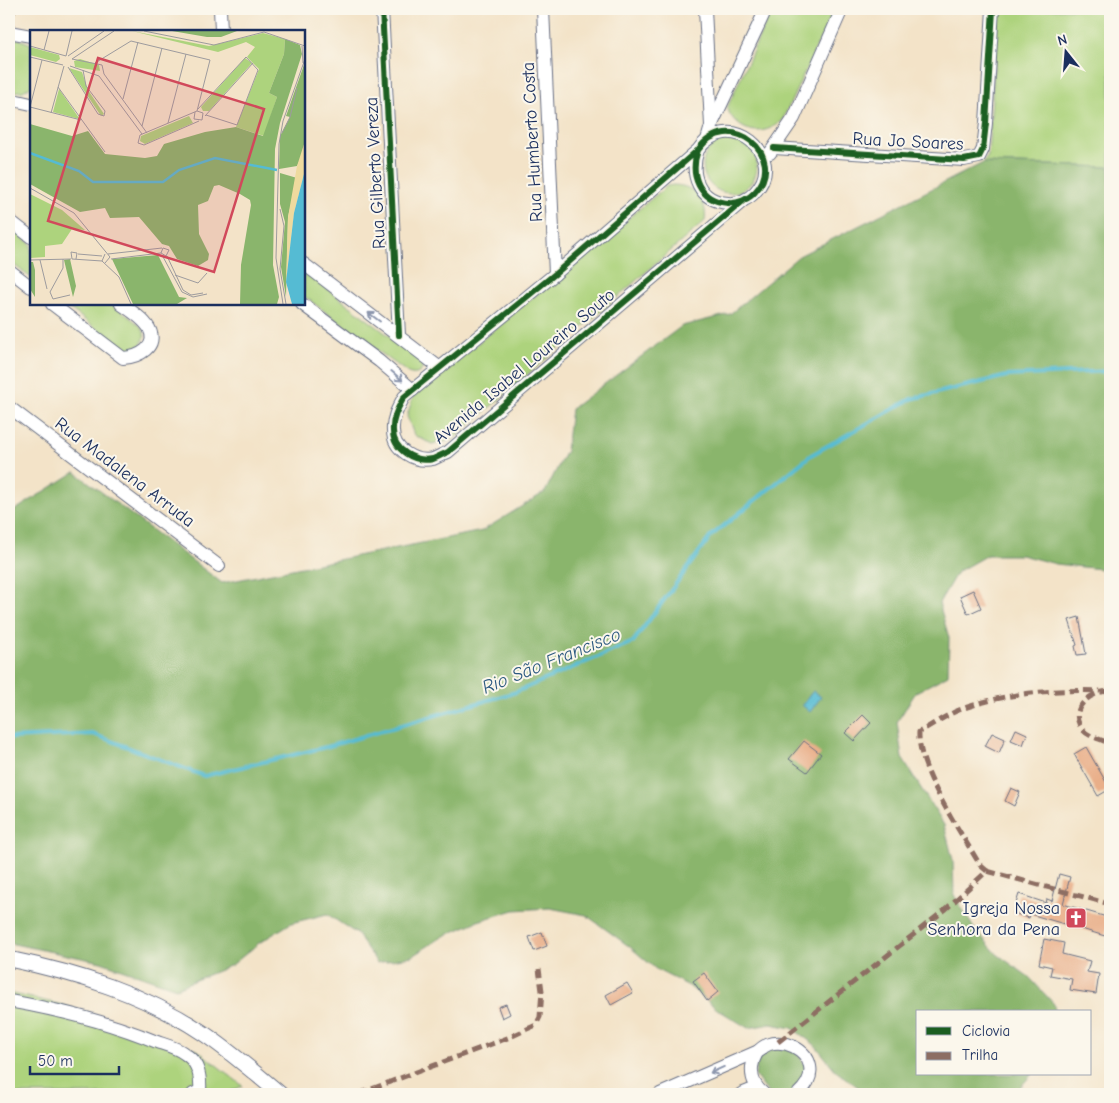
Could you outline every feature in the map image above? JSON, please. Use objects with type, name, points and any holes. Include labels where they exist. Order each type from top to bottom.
[{"type":"main road","points":[[9,959],[100,982],[144,1000],[202,1033],[280,1094]]},
{"type":"street","points":[[220,9],[221,30]]},
{"type":"street","name":"Rua Gilberto Vereza","points":[[382,9],[399,335]]},
{"type":"street","name":"Rua Humberto Costa","points":[[543,9],[555,274]]},
{"type":"street","points":[[705,9],[711,126]]},
{"type":"street","points":[[708,140],[711,126],[766,9]]},
{"type":"street","points":[[764,161],[794,118],[842,9]]},
{"type":"street","name":"Rua Jo Soares","points":[[774,148],[964,160],[979,157],[983,149],[986,123],[993,9]]},
{"type":"street","points":[[9,32],[30,36]]},
{"type":"street","points":[[9,100],[30,102]]},
{"type":"street","name":"Avenida Isabel Loureiro Souto","points":[[730,132],[742,135],[756,145],[764,161],[763,180],[758,189],[448,452],[433,458],[416,459],[394,441],[395,415],[404,397],[555,274],[698,150],[708,140],[718,134],[730,132]]},
{"type":"street","points":[[698,150],[694,162],[694,175],[698,187],[707,196],[718,202],[731,204],[743,200]]},
{"type":"street","points":[[9,220],[30,235]]},
{"type":"street","points":[[305,265],[440,368]]},
{"type":"street","points":[[9,270],[30,286]]},
{"type":"street","points":[[53,305],[123,358],[135,357],[147,349],[151,340],[149,328],[122,305]]},
{"type":"street","points":[[303,305],[379,361],[412,390]]},
{"type":"street","name":"Rua Madalena Arruda","points":[[12,411],[219,566]]},
{"type":"street","points":[[9,1001],[65,1010],[134,1032],[185,1053],[196,1065],[201,1080],[200,1091],[193,1094]]},
{"type":"street","points":[[660,1094],[778,1042],[796,1047],[803,1053],[810,1070],[809,1079],[799,1094]]},
{"type":"street","points":[[742,1094],[760,1091],[752,1066],[761,1050]]},
{"type":"green space","points":[[772,9],[834,9],[783,119],[768,129],[752,130],[744,128],[737,123],[727,108]]},
{"type":"green space","points":[[998,9],[1110,9],[1110,167],[983,163],[988,156]]},
{"type":"green space","points":[[9,39],[19,39],[30,44],[30,87],[23,91],[9,92]]},
{"type":"green space","points":[[725,139],[735,139],[745,143],[753,151],[757,166],[753,181],[745,189],[735,193],[725,193],[715,189],[707,181],[703,171],[703,161],[707,151],[715,143]]},
{"type":"green space","points":[[983,163],[1110,167],[1110,570],[1056,564],[1021,555],[987,555],[957,572],[939,603],[949,638],[948,675],[916,692],[897,722],[902,758],[944,825],[953,860],[954,895],[973,927],[997,954],[1029,977],[1054,1004],[1055,1010],[916,1010],[916,1076],[1030,1076],[1014,1094],[868,1094],[837,1072],[815,1045],[792,1028],[771,1024],[748,1028],[717,1009],[689,986],[657,970],[630,947],[586,915],[550,908],[514,910],[478,921],[444,936],[412,956],[377,963],[357,934],[327,914],[291,923],[259,943],[232,965],[176,988],[101,962],[9,943],[9,514],[75,472],[222,583],[482,531],[545,492],[566,451],[571,409],[682,326],[730,314],[799,256]]},
{"type":"green space","points":[[673,185],[687,188],[698,195],[704,207],[705,221],[452,440],[432,444],[414,435],[407,416],[413,397],[667,186]]},
{"type":"green space","points":[[9,227],[30,243],[30,277],[9,261]]},
{"type":"green space","points":[[305,272],[422,361],[422,370],[418,374],[408,373],[305,297]]},
{"type":"green space","points":[[65,305],[113,305],[118,308],[142,328],[144,333],[141,344],[129,351],[125,351]]},
{"type":"green space","points":[[9,993],[63,1005],[196,1049],[243,1086],[224,1094],[9,1094]]},
{"type":"green space","points":[[771,1047],[796,1050],[808,1071],[793,1094],[769,1094],[755,1076],[758,1058]]},
{"type":"water","points":[[813,691],[821,697],[810,712],[802,705]]},
{"type":"building","points":[[973,590],[981,608],[968,614],[960,596]]},
{"type":"building","points":[[1079,617],[1086,654],[1077,655],[1075,646],[1077,645],[1069,620]]},
{"type":"building","points":[[863,715],[871,723],[854,741],[845,733]]},
{"type":"building","points":[[1016,729],[1027,734],[1023,745],[1011,740]]},
{"type":"building","points":[[992,733],[1005,739],[999,753],[985,746]]},
{"type":"building","points":[[804,741],[821,754],[807,772],[789,759]]},
{"type":"building","points":[[1086,747],[1110,789],[1098,796],[1074,754]]},
{"type":"building","points":[[1011,788],[1020,792],[1014,806],[1005,801]]},
{"type":"building","name":"Igreja Nossa Senhora da Pena","points":[[1059,874],[1070,877],[1063,904],[1110,918],[1105,936],[1030,914],[1029,918],[1013,913],[1019,894],[1046,903],[1047,899],[1052,901]]},
{"type":"building","points":[[542,932],[547,946],[534,951],[529,937]]},
{"type":"building","points":[[1044,939],[1064,943],[1062,954],[1090,961],[1087,972],[1099,974],[1096,994],[1070,990],[1072,979],[1050,975],[1052,967],[1039,964]]},
{"type":"building","points":[[704,973],[718,992],[707,1001],[693,981]]},
{"type":"building","points":[[627,983],[633,993],[611,1005],[606,995]]},
{"type":"building","points":[[506,1004],[510,1014],[502,1018],[498,1007]]},
{"type":"waterway","name":"Rio São Francisco","points":[[9,738],[93,734],[204,776],[326,747],[516,692],[633,642],[711,536],[811,455],[911,399],[1007,376],[1110,371]]},
{"type":"marked path","points":[[778,1042],[946,909],[987,871],[980,865],[932,782],[920,747],[919,732],[959,710],[1011,696],[1029,693],[1100,691]]},
{"type":"marked path","points":[[1110,691],[1096,694],[1083,702],[1077,715],[1078,722],[1085,732],[1110,744]]},
{"type":"marked path","points":[[1110,707],[1108,734],[1110,741]]},
{"type":"marked path","points":[[987,871],[1110,904]]},
{"type":"marked path","points":[[358,1094],[510,1037],[536,1025],[540,1017],[542,991],[539,969]]},
{"type":"cycle path","points":[[382,9],[399,335]]},
{"type":"cycle path","points":[[774,148],[964,160],[979,157],[983,149],[986,123],[993,9]]},
{"type":"cycle path","points":[[698,150],[695,169],[699,185],[703,192],[718,201],[732,203],[746,199],[753,195],[764,178],[765,164],[760,151],[751,141],[739,134],[725,133],[711,138],[555,274],[404,397],[393,422],[394,438],[401,449],[412,457],[426,460],[448,452],[743,201]]},
{"type":"place","name":"Igreja Nossa Senhora da Pena","points":[[1076,918]]}]
